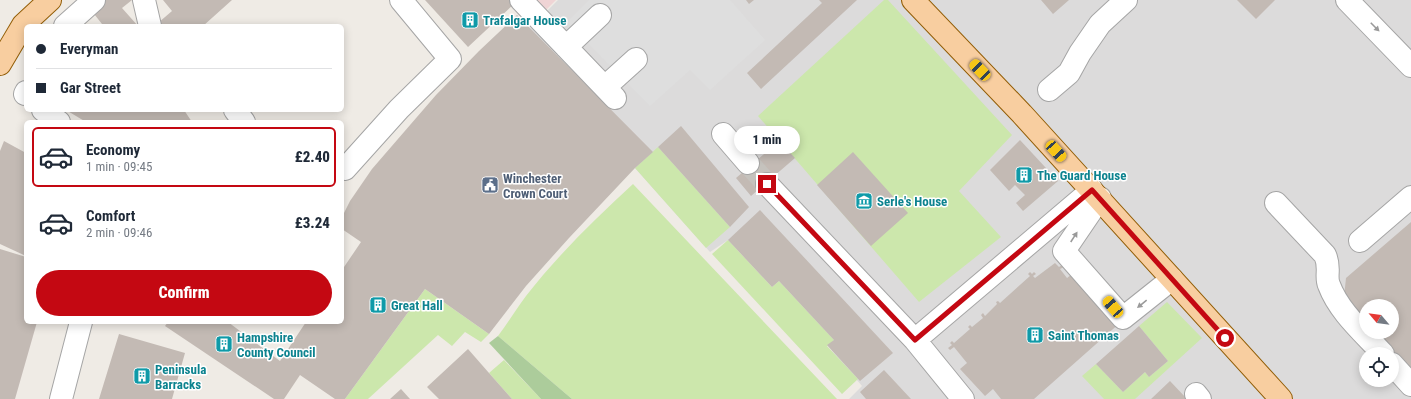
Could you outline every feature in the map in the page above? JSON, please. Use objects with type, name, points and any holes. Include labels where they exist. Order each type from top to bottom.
[{"type":"main road","points":[[24,24],[50,0]]},
{"type":"main road","points":[[913,0],[1096,194],[1281,399]]},
{"type":"main road","points":[[0,64],[24,24]]},
{"type":"street","points":[[67,24],[94,0]]},
{"type":"street","points":[[144,0],[150,24]]},
{"type":"street","points":[[345,168],[398,110],[450,59],[401,0]]},
{"type":"street","points":[[521,0],[610,92],[636,59]]},
{"type":"street","points":[[1049,90],[1068,73],[1100,24],[1126,0]]},
{"type":"street","points":[[1347,0],[1411,66]]},
{"type":"street","points":[[566,47],[600,15]]},
{"type":"street","points":[[46,112],[56,120]]},
{"type":"street","points":[[723,134],[748,163]]},
{"type":"street","points":[[767,184],[915,340],[963,399]]},
{"type":"street","points":[[1096,194],[1064,251],[1123,318],[1172,279]]},
{"type":"street","points":[[915,340],[1096,194]]},
{"type":"street","points":[[1360,241],[1411,197]]},
{"type":"street","points":[[1276,203],[1325,255],[1328,264],[1328,283],[1336,302],[1377,347]]},
{"type":"street","points":[[61,399],[80,324]]},
{"type":"street","points":[[1399,372],[1411,385]]},
{"type":"shaded area","points":[[536,0],[556,0],[546,10]]},
{"type":"shaded area","points":[[558,0],[1411,0],[1411,399],[849,399],[862,386],[827,345],[833,340],[779,281],[772,287],[728,240],[710,252],[635,168],[530,28]]},
{"type":"shaded area","points":[[589,0],[730,0],[765,40],[710,90],[690,70],[650,106],[567,22]]},
{"type":"green space","points":[[884,0],[888,0],[1012,135],[959,191],[1001,237],[919,302],[758,116]]},
{"type":"green space","points":[[658,147],[730,227],[706,248],[635,168]]},
{"type":"green space","points":[[633,184],[837,399],[572,399],[498,336],[526,296],[551,266],[591,224]]},
{"type":"green space","points":[[728,240],[772,287],[779,281],[834,340],[827,346],[858,379],[842,394],[712,254]]},
{"type":"green space","points":[[425,289],[489,334],[481,342],[465,332],[452,346],[438,335],[368,399],[345,399]]},
{"type":"green space","points":[[1167,302],[1202,338],[1135,399],[1104,399],[1082,376],[1096,364],[1123,392],[1145,372],[1149,377],[1168,361],[1139,326]]},
{"type":"green space","points":[[498,336],[572,399],[541,399],[489,343]]},
{"type":"green space","points":[[504,360],[541,399],[512,399],[489,373]]},
{"type":"building","points":[[83,0],[132,0],[122,8],[136,24],[102,24]]},
{"type":"building","points":[[163,0],[232,0],[205,24],[159,24],[172,11]]},
{"type":"building","name":"Trafalgar House","points":[[425,0],[515,0],[516,2],[468,47]]},
{"type":"building","points":[[746,0],[754,0],[749,4]]},
{"type":"building","points":[[819,0],[857,0],[761,89],[747,73],[822,3]]},
{"type":"building","points":[[1041,0],[1069,0],[1053,14]]},
{"type":"building","points":[[1237,0],[1275,0],[1256,19]]},
{"type":"building","name":"Winchester Crown Court","points":[[517,15],[653,152],[635,168],[569,238],[526,286],[489,334],[425,289],[345,399],[335,399],[300,375],[284,399],[274,399],[165,326],[166,324],[231,324],[280,361],[305,324],[344,324],[344,267],[361,242],[344,230],[344,213],[350,201],[372,169],[436,95]]},
{"type":"building","points":[[69,112],[185,112],[191,120],[83,120]]},
{"type":"building","points":[[681,126],[749,207],[730,227],[658,147]]},
{"type":"building","name":"The Guard House","points":[[1020,140],[1058,181],[1023,211],[1016,203],[1025,195],[1015,185],[1009,191],[990,170]]},
{"type":"building","points":[[4,141],[24,152],[24,255],[0,244],[0,151]]},
{"type":"building","points":[[779,141],[795,158],[751,196],[736,178]]},
{"type":"building","name":"Serle's House","points":[[853,152],[908,213],[871,246],[817,185]]},
{"type":"building","points":[[760,210],[893,353],[860,381],[827,345],[834,340],[779,281],[772,287],[728,240]]},
{"type":"building","points":[[1411,222],[1411,377],[1399,363],[1399,347],[1386,347],[1379,339],[1399,339],[1399,299],[1359,299],[1359,315],[1344,297],[1346,278]]},
{"type":"building","points":[[0,249],[24,256],[24,324],[36,324],[15,399],[0,399]]},
{"type":"building","name":"Saint Thomas","points":[[1055,263],[1059,267],[1062,265],[1064,267],[1060,269],[1067,278],[1076,271],[1121,322],[1034,399],[1001,399],[993,389],[985,396],[960,369],[967,363],[954,347],[950,350],[948,348],[952,345],[950,343],[952,341],[954,343],[970,329],[968,327],[970,325],[972,327],[983,318],[981,315],[983,313],[985,316],[997,304],[996,302],[998,301],[1000,303],[1030,276],[1028,274],[1030,272],[1032,274],[1034,272],[1036,274],[1033,276],[1035,278]]},
{"type":"building","points":[[1139,326],[1168,361],[1149,377],[1145,372],[1123,392],[1096,364]]},
{"type":"building","name":"Peninsula Barracks","points":[[119,334],[185,353],[172,399],[99,399]]},
{"type":"building","points":[[468,349],[512,399],[439,399],[427,387]]},
{"type":"building","points":[[884,370],[911,399],[866,399],[860,392]]},
{"type":"building","points":[[1170,381],[1187,399],[1151,399]]},
{"type":"building","points":[[401,389],[410,399],[390,399]]},
{"type":"tunnel","points":[[748,163],[767,184]]},
{"type":"place","name":"Trafalgar House","points":[[470,20]]},
{"type":"place","name":"The Guard House","points":[[1024,175]]},
{"type":"place","name":"Winchester Crown Court","points":[[490,185]]},
{"type":"place","name":"Serle's House","points":[[864,201]]},
{"type":"place","name":"Great Hall","points":[[378,305]]},
{"type":"place","name":"Saint Thomas","points":[[1035,335]]},
{"type":"place","name":"Hampshire County Council","points":[[224,344]]},
{"type":"place","name":"Peninsula Barracks","points":[[142,376]]},
{"type":"route","points":[[767,184],[915,340],[1092,190],[1225,338]]}]
